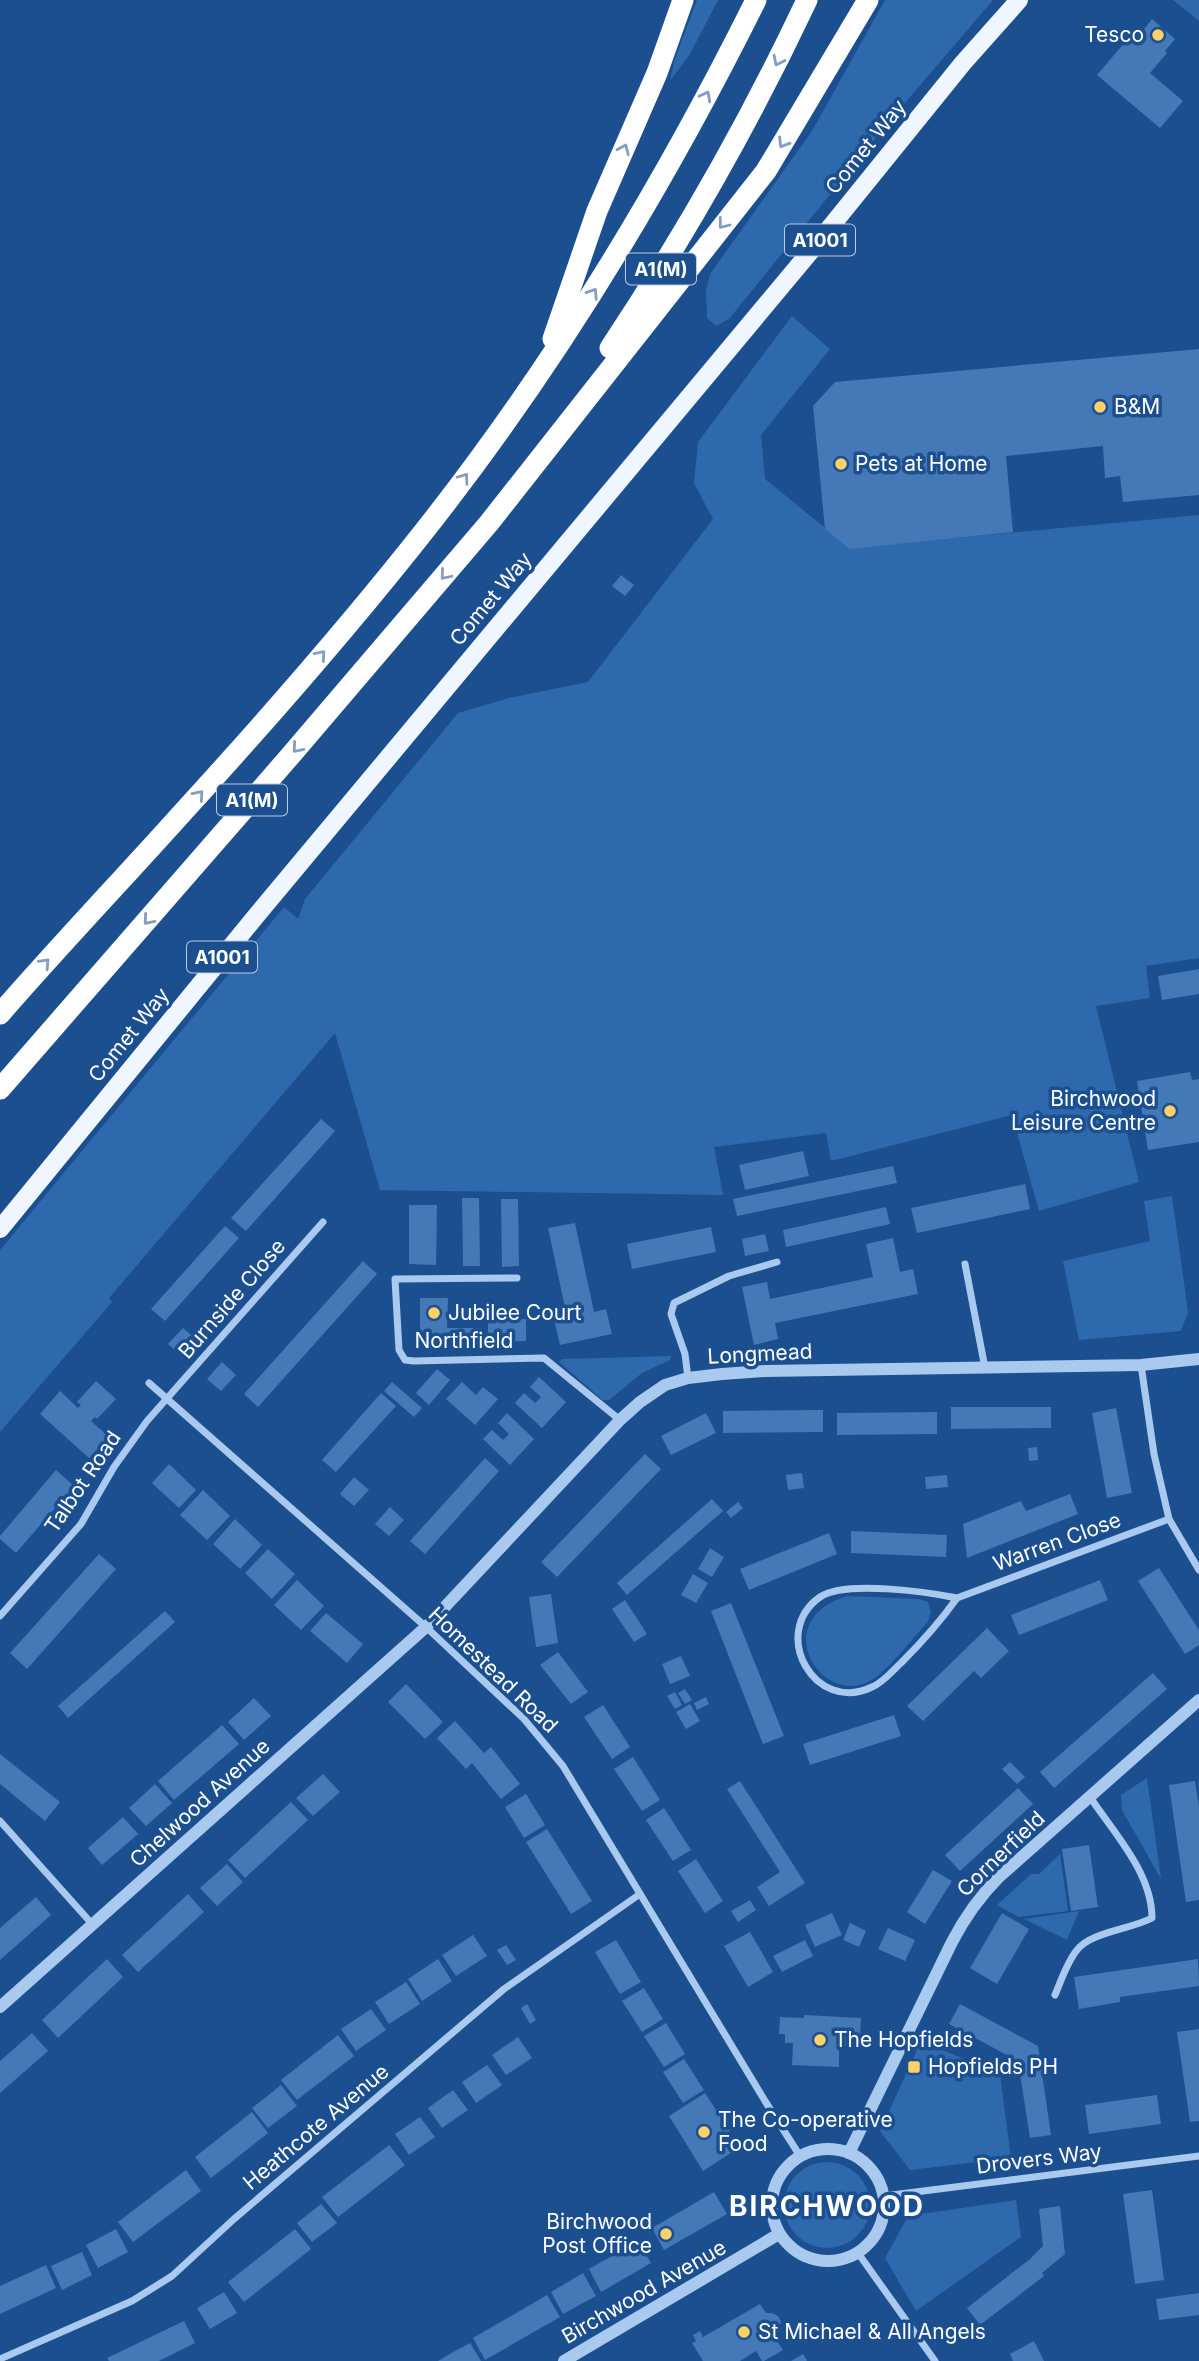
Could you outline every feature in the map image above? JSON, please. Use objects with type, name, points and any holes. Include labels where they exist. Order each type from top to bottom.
[{"type":"highway","name":"A1(M)","points":[[542,371],[597,211],[657,73],[683,0]]},
{"type":"highway","name":"A1(M)","points":[[0,1014],[186,810],[363,606],[430,523],[542,371],[610,266],[676,153],[755,0]]},
{"type":"highway","name":"A1(M)","points":[[489,523],[567,414],[651,287],[713,182],[807,0]]},
{"type":"highway","name":"A1(M)","points":[[0,1089],[300,745],[489,523],[766,171],[868,0]]},
{"type":"main road","name":"Comet Way","points":[[0,1228],[256,916],[1019,0]]},
{"type":"street","name":"Burnside Close","points":[[167,1399],[323,1222]]},
{"type":"street","points":[[688,1378],[685,1354],[671,1314],[674,1303],[729,1276],[777,1262]]},
{"type":"street","points":[[965,1264],[985,1368]]},
{"type":"street","name":"Northfield","points":[[517,1278],[395,1279],[399,1350],[405,1360],[544,1358],[620,1420]]},
{"type":"street","name":"Longmead","points":[[426,1627],[620,1420],[665,1385],[688,1378],[765,1371],[1141,1365],[1199,1360]]},
{"type":"street","points":[[1141,1365],[1154,1454],[1169,1519],[1199,1570]]},
{"type":"street","name":"Homestead Road","points":[[149,1383],[426,1627],[524,1719],[563,1766],[800,2156]]},
{"type":"street","name":"Talbot Road","points":[[0,1616],[81,1524],[114,1467],[146,1421],[167,1399]]},
{"type":"street","name":"Warren Close","points":[[957,1598],[1169,1519]]},
{"type":"street","points":[[833,1591],[922,1591],[957,1598],[936,1628],[872,1688],[853,1692],[820,1685],[811,1676],[798,1647],[802,1619],[820,1597],[833,1591]]},
{"type":"street","name":"Chelwood Avenue","points":[[0,2007],[426,1627]]},
{"type":"street","name":"Cornerfield","points":[[849,2153],[965,1917],[980,1896],[1199,1700]]},
{"type":"street","points":[[1055,1995],[1076,1950],[1086,1941],[1152,1918],[1152,1901],[1138,1868],[1090,1797]]},
{"type":"street","points":[[0,1821],[93,1925]]},
{"type":"street","name":"Heathcote Avenue","points":[[0,2359],[132,2301],[172,2276],[504,1989],[640,1894]]},
{"type":"street","points":[[824,2149],[849,2153],[865,2163],[877,2178],[884,2196],[884,2213],[870,2242],[858,2253],[842,2260],[824,2261],[806,2257],[791,2248],[779,2234],[771,2199],[776,2182],[786,2167],[800,2156],[824,2149]]},
{"type":"street","name":"Drovers Way","points":[[884,2196],[1199,2156]]},
{"type":"street","name":"Birchwood Avenue","points":[[564,2361],[779,2234]]},
{"type":"street","points":[[858,2253],[934,2361]]},
{"type":"shaded area","points":[[697,0],[718,0],[690,54],[670,81],[675,59]]},
{"type":"shaded area","points":[[885,0],[993,0],[892,118],[729,319],[716,326],[707,318],[706,290],[710,274],[812,131]]},
{"type":"shaded area","points":[[1173,0],[1199,0],[1199,21]]},
{"type":"shaded area","points":[[792,316],[830,349],[761,435],[765,479],[850,548],[1199,515],[1199,958],[1146,966],[1150,998],[1096,1006],[1139,1182],[1039,1211],[1012,1115],[831,1161],[826,1133],[714,1147],[723,1195],[380,1190],[335,1033],[109,1298],[112,1302],[0,1432],[0,1250],[284,907],[298,919],[305,899],[458,713],[509,698],[588,682],[713,519],[694,483],[698,442]]},
{"type":"shaded area","points":[[1172,1196],[1188,1312],[1181,1331],[1079,1340],[1063,1261],[1150,1241],[1144,1201]]},
{"type":"shaded area","points":[[671,1356],[670,1360],[642,1373],[609,1400],[603,1400],[559,1362],[562,1359]]},
{"type":"shaded area","points":[[847,1596],[919,1599],[928,1602],[931,1612],[928,1622],[889,1665],[876,1677],[857,1685],[839,1684],[823,1675],[812,1660],[806,1643],[809,1625],[822,1609]]},
{"type":"shaded area","points":[[1147,1778],[1161,1879],[1122,1810],[1121,1795]]},
{"type":"shaded area","points":[[1060,1854],[1068,1911],[1019,1917],[997,1905],[1031,1874],[1039,1874]]},
{"type":"shaded area","points":[[1079,1911],[1067,1940],[1024,1919]]},
{"type":"shaded area","points":[[921,2041],[1000,2074],[1011,2158],[910,2170],[880,2131]]},
{"type":"shaded area","points":[[827,2162],[851,2169],[863,2181],[870,2205],[863,2229],[851,2241],[827,2248],[803,2241],[791,2229],[784,2205],[791,2181],[803,2169]]},
{"type":"shaded area","points":[[1016,2200],[1021,2237],[916,2311],[885,2258],[908,2216]]},
{"type":"building","name":"Tesco","points":[[1152,19],[1175,39],[1150,73],[1183,101],[1160,128],[1097,75],[1137,28],[1142,32]]},
{"type":"building","points":[[1199,349],[1199,495],[1123,502],[1120,476],[1105,478],[1103,446],[1006,456],[1013,532],[850,549],[825,529],[813,406],[835,382]]},
{"type":"building","points":[[621,575],[634,585],[625,596],[612,586]]},
{"type":"building","points":[[1199,969],[1199,994],[1162,1000],[1158,976]]},
{"type":"building","name":"Birchwood Leisure Centre","points":[[1190,1072],[1192,1080],[1199,1079],[1199,1142],[1148,1150],[1137,1081]]},
{"type":"building","points":[[321,1119],[335,1131],[246,1231],[231,1218]]},
{"type":"building","points":[[803,1151],[809,1176],[745,1190],[739,1165]]},
{"type":"building","points":[[893,1166],[897,1183],[737,1216],[733,1199]]},
{"type":"building","points":[[1025,1184],[1030,1209],[917,1233],[911,1208]]},
{"type":"building","points":[[462,1198],[479,1198],[480,1266],[463,1266]]},
{"type":"building","points":[[501,1199],[518,1199],[519,1266],[502,1267]]},
{"type":"building","points":[[409,1205],[437,1205],[436,1265],[409,1264]]},
{"type":"building","points":[[886,1207],[890,1224],[786,1247],[783,1230]]},
{"type":"building","points":[[575,1223],[594,1312],[606,1309],[612,1334],[560,1345],[554,1319],[567,1317],[548,1228]]},
{"type":"building","points":[[225,1226],[239,1238],[165,1321],[151,1309]]},
{"type":"building","points":[[711,1227],[716,1252],[632,1269],[627,1244]]},
{"type":"building","points":[[765,1234],[769,1251],[745,1256],[742,1239]]},
{"type":"building","points":[[893,1238],[900,1272],[913,1269],[918,1294],[775,1323],[778,1339],[754,1345],[742,1287],[767,1282],[770,1299],[873,1277],[866,1244]]},
{"type":"building","points":[[363,1261],[377,1274],[258,1407],[244,1394]]},
{"type":"building","name":"Jubilee Court","points":[[420,1298],[448,1298],[447,1328],[482,1328],[481,1350],[453,1350],[453,1341],[420,1340]]},
{"type":"building","points":[[488,1319],[526,1319],[526,1341],[488,1342]]},
{"type":"building","points":[[183,1328],[197,1340],[182,1357],[168,1344]]},
{"type":"building","points":[[222,1362],[236,1375],[221,1391],[207,1379]]},
{"type":"building","points":[[437,1369],[450,1380],[429,1405],[416,1393]]},
{"type":"building","points":[[539,1377],[566,1402],[542,1428],[515,1403],[524,1393],[535,1403],[541,1397],[530,1387]]},
{"type":"building","points":[[96,1381],[116,1399],[97,1419],[95,1417],[91,1421],[109,1437],[89,1458],[40,1414],[60,1391],[78,1408],[81,1405],[77,1402]]},
{"type":"building","points":[[392,1382],[422,1408],[414,1417],[384,1391]]},
{"type":"building","points":[[462,1382],[476,1395],[483,1387],[498,1399],[475,1425],[446,1399]]},
{"type":"building","points":[[381,1393],[396,1406],[336,1472],[322,1460]]},
{"type":"building","points":[[951,1407],[1051,1407],[1051,1428],[951,1429]]},
{"type":"building","points":[[1116,1408],[1132,1493],[1107,1498],[1092,1413]]},
{"type":"building","points":[[823,1410],[823,1432],[723,1433],[723,1411]]},
{"type":"building","points":[[937,1412],[937,1434],[837,1435],[837,1413]]},
{"type":"building","points":[[507,1413],[534,1439],[510,1465],[483,1439],[492,1430],[503,1440],[509,1434],[498,1423]]},
{"type":"building","points":[[706,1413],[716,1433],[671,1455],[661,1436]]},
{"type":"building","points":[[1037,1447],[1038,1460],[1029,1461],[1028,1448]]},
{"type":"building","points":[[645,1454],[661,1469],[557,1577],[541,1562]]},
{"type":"building","points":[[485,1458],[499,1471],[425,1554],[410,1541]]},
{"type":"building","points":[[169,1464],[196,1490],[179,1508],[152,1483]]},
{"type":"building","points":[[56,1470],[74,1486],[16,1553],[0,1536]]},
{"type":"building","points":[[802,1473],[804,1488],[788,1490],[786,1475]]},
{"type":"building","points":[[947,1475],[948,1487],[926,1489],[925,1477]]},
{"type":"building","points":[[354,1477],[369,1490],[354,1506],[340,1494]]},
{"type":"building","points":[[203,1490],[230,1516],[207,1540],[180,1515]]},
{"type":"building","points":[[1070,1494],[1078,1514],[967,1558],[963,1524],[1021,1501],[1026,1511]]},
{"type":"building","points":[[712,1499],[723,1511],[627,1595],[617,1583]]},
{"type":"building","points":[[738,1502],[743,1508],[731,1518],[726,1512]]},
{"type":"building","points":[[390,1507],[404,1520],[389,1536],[375,1524]]},
{"type":"building","points":[[235,1519],[262,1545],[240,1569],[213,1544]]},
{"type":"building","points":[[851,1531],[947,1535],[946,1557],[851,1553]]},
{"type":"building","points":[[829,1533],[837,1554],[749,1590],[740,1569]]},
{"type":"building","points":[[710,1548],[724,1557],[712,1577],[698,1569]]},
{"type":"building","points":[[268,1549],[295,1574],[272,1599],[245,1573]]},
{"type":"building","points":[[99,1554],[116,1569],[27,1669],[10,1653]]},
{"type":"building","points":[[1159,1568],[1199,1630],[1199,1645],[1185,1654],[1138,1581]]},
{"type":"building","points":[[693,1574],[708,1583],[696,1603],[681,1595]]},
{"type":"building","points":[[297,1580],[324,1606],[301,1630],[274,1605]]},
{"type":"building","points":[[1100,1580],[1108,1600],[1019,1635],[1011,1615]]},
{"type":"building","points":[[551,1594],[558,1643],[536,1647],[529,1597]]},
{"type":"building","points":[[625,1600],[647,1634],[634,1642],[612,1609]]},
{"type":"building","points":[[731,1603],[784,1736],[763,1744],[711,1611]]},
{"type":"building","points":[[165,1611],[175,1622],[68,1718],[58,1706]]},
{"type":"building","points":[[326,1613],[363,1644],[347,1663],[310,1631]]},
{"type":"building","points":[[987,1628],[1009,1651],[981,1678],[974,1671],[923,1721],[907,1706]]},
{"type":"building","points":[[558,1652],[588,1692],[571,1704],[540,1665]]},
{"type":"building","points":[[681,1656],[690,1676],[670,1684],[662,1664]]},
{"type":"building","points":[[1153,1673],[1167,1689],[1054,1788],[1040,1772]]},
{"type":"building","points":[[406,1684],[443,1722],[425,1739],[388,1702]]},
{"type":"building","points":[[685,1689],[692,1700],[685,1704],[678,1693]]},
{"type":"building","points":[[675,1692],[682,1705],[675,1709],[667,1696]]},
{"type":"building","points":[[706,1697],[709,1704],[697,1710],[694,1703]]},
{"type":"building","points":[[254,1698],[271,1716],[244,1740],[228,1722]]},
{"type":"building","points":[[690,1704],[700,1721],[686,1729],[676,1712]]},
{"type":"building","points":[[603,1705],[630,1747],[612,1759],[584,1717]]},
{"type":"building","points":[[894,1715],[901,1736],[810,1765],[803,1744]]},
{"type":"building","points":[[455,1721],[484,1753],[491,1747],[520,1784],[501,1799],[472,1763],[466,1769],[437,1738]]},
{"type":"building","points":[[222,1725],[239,1744],[174,1800],[158,1781]]},
{"type":"building","points":[[0,1754],[60,1802],[45,1821],[0,1784]]},
{"type":"building","points":[[633,1757],[660,1800],[642,1811],[614,1769]]},
{"type":"building","points":[[1010,1762],[1025,1777],[1017,1784],[1002,1769]]},
{"type":"building","points":[[323,1774],[340,1792],[313,1816],[296,1798]]},
{"type":"building","points":[[740,1781],[805,1883],[769,1906],[757,1887],[780,1872],[727,1789]]},
{"type":"building","points":[[1195,1781],[1199,1807],[1199,1900],[1186,1902],[1169,1785]]},
{"type":"building","points":[[155,1784],[172,1803],[146,1826],[129,1808]]},
{"type":"building","points":[[1018,1788],[1033,1804],[960,1871],[945,1855]]},
{"type":"building","points":[[526,1794],[545,1825],[524,1838],[505,1807]]},
{"type":"building","points":[[291,1802],[308,1820],[245,1878],[228,1860]]},
{"type":"building","points":[[664,1808],[691,1850],[673,1861],[646,1820]]},
{"type":"building","points":[[123,1817],[138,1834],[102,1865],[88,1848]]},
{"type":"building","points":[[547,1829],[592,1901],[571,1914],[526,1842]]},
{"type":"building","points":[[1089,1845],[1098,1907],[1071,1911],[1062,1849]]},
{"type":"building","points":[[696,1859],[723,1901],[705,1913],[678,1871]]},
{"type":"building","points":[[227,1864],[243,1882],[217,1906],[200,1888]]},
{"type":"building","points":[[933,1870],[952,1881],[925,1924],[907,1912]]},
{"type":"building","points":[[188,1894],[204,1912],[138,1972],[122,1955]]},
{"type":"building","points":[[36,1897],[51,1915],[0,1960],[0,1928]]},
{"type":"building","points":[[750,1900],[756,1910],[738,1922],[731,1911]]},
{"type":"building","points":[[832,1913],[842,1935],[815,1947],[805,1925]]},
{"type":"building","points":[[1002,1913],[1029,1929],[997,1984],[970,1968]]},
{"type":"building","points":[[850,1923],[866,1931],[859,1947],[843,1940]]},
{"type":"building","points":[[888,1928],[915,1940],[905,1961],[878,1949]]},
{"type":"building","points":[[750,1932],[773,1972],[748,1987],[724,1946]]},
{"type":"building","points":[[473,1935],[487,1956],[456,1976],[442,1955]]},
{"type":"building","points":[[616,1940],[641,1982],[620,1994],[595,1952]]},
{"type":"building","points":[[805,1940],[813,1956],[782,1972],[773,1956]]},
{"type":"building","points":[[506,1945],[516,1960],[507,1965],[497,1950]]},
{"type":"building","points":[[107,1959],[123,1977],[58,2038],[42,2020]]},
{"type":"building","points":[[438,1959],[452,1981],[422,2001],[408,1979]]},
{"type":"building","points":[[1198,1959],[1199,1986],[1120,1997],[1120,2002],[1079,2009],[1074,1977]]},
{"type":"building","points":[[406,1982],[420,2004],[389,2024],[375,2002]]},
{"type":"building","points":[[644,1988],[663,2019],[642,2032],[622,2001]]},
{"type":"building","points":[[527,2004],[536,2020],[530,2024],[521,2008]]},
{"type":"building","points":[[960,2004],[1038,2046],[1051,2135],[1030,2138],[1018,2061],[949,2024]]},
{"type":"building","points":[[371,2009],[386,2030],[356,2051],[341,2029]]},
{"type":"building","name":"The Hopfields","points":[[804,2015],[861,2018],[860,2038],[856,2038],[856,2045],[839,2044],[839,2067],[792,2065],[793,2043],[785,2043],[785,2034],[779,2034],[780,2017],[804,2018]]},
{"type":"building","points":[[666,2023],[685,2054],[664,2067],[644,2036]]},
{"type":"building","points":[[1199,2029],[1199,2121],[1190,2122],[1177,2032]]},
{"type":"building","points":[[32,2033],[48,2051],[0,2093],[0,2061]]},
{"type":"building","points":[[338,2035],[354,2056],[297,2100],[281,2080]]},
{"type":"building","points":[[518,2037],[532,2058],[506,2075],[492,2055]]},
{"type":"building","points":[[684,2059],[704,2090],[683,2103],[663,2072]]},
{"type":"building","points":[[487,2065],[502,2085],[476,2103],[462,2082]]},
{"type":"building","points":[[281,2085],[297,2106],[268,2128],[252,2108]]},
{"type":"building","points":[[453,2090],[468,2110],[442,2128],[428,2108]]},
{"type":"building","name":"The Co-operative Food","points":[[705,2093],[740,2147],[703,2171],[669,2116]]},
{"type":"building","points":[[1157,2095],[1161,2124],[1089,2134],[1085,2105]]},
{"type":"building","points":[[252,2112],[268,2133],[211,2178],[195,2157]]},
{"type":"building","points":[[420,2117],[435,2137],[409,2155],[395,2134]]},
{"type":"building","points":[[389,2145],[405,2165],[338,2217],[322,2197]]},
{"type":"building","points":[[186,2170],[201,2191],[133,2242],[118,2222]]},
{"type":"building","points":[[1152,2190],[1164,2280],[1135,2284],[1123,2194]]},
{"type":"building","points":[[714,2192],[727,2214],[664,2250],[652,2228]]},
{"type":"building","points":[[321,2204],[337,2223],[312,2242],[297,2223]]},
{"type":"building","points":[[1060,2206],[1065,2254],[1042,2273],[1044,2276],[980,2325],[967,2308],[1043,2246],[1039,2209]]},
{"type":"building","points":[[116,2229],[128,2252],[98,2268],[86,2245]]},
{"type":"building","points":[[295,2229],[311,2249],[244,2302],[228,2282]]},
{"type":"building","points":[[638,2241],[651,2263],[601,2292],[589,2269]]},
{"type":"building","points":[[82,2252],[92,2275],[62,2290],[51,2266]]},
{"type":"building","points":[[46,2265],[56,2288],[0,2314],[0,2286]]},
{"type":"building","points":[[583,2273],[596,2296],[563,2314],[551,2292]]},
{"type":"building","points":[[224,2292],[237,2313],[210,2329],[197,2308]]},
{"type":"building","points":[[1199,2293],[1199,2315],[1159,2320],[1156,2299]]},
{"type":"building","points":[[547,2295],[560,2317],[485,2360],[473,2338]]},
{"type":"building","name":"St Michael & All Angels","points":[[760,2304],[766,2313],[778,2316],[781,2322],[777,2333],[780,2339],[777,2341],[783,2350],[764,2361],[756,2351],[740,2361],[703,2361],[692,2343],[696,2341],[693,2335],[700,2331],[703,2337]]},
{"type":"building","points":[[184,2321],[195,2343],[159,2361],[109,2361],[107,2358]]},
{"type":"building","points":[[1034,2341],[1044,2361],[1013,2361],[1010,2354]]},
{"type":"building","points":[[470,2343],[481,2361],[438,2361],[455,2351]]},
{"type":"building","points":[[803,2354],[807,2361],[791,2361]]},
{"type":"place","name":"Tesco","points":[[1158,35]]},
{"type":"place","name":"B&M","points":[[1100,407]]},
{"type":"place","name":"Pets at Home","points":[[841,464]]},
{"type":"place","name":"Birchwood Leisure Centre","points":[[1170,1111]]},
{"type":"place","name":"Jubilee Court","points":[[434,1313]]},
{"type":"place","name":"The Hopfields","points":[[820,2040]]},
{"type":"place","name":"Hopfields PH","points":[[914,2067]]},
{"type":"place","name":"The Co-operative Food","points":[[704,2132]]},
{"type":"place","name":"Birchwood Post Office","points":[[666,2234]]},
{"type":"place","name":"St Michael & All Angels","points":[[744,2332]]},
{"type":"district","name":"BIRCHWOOD","points":[[827,2206]]}]
